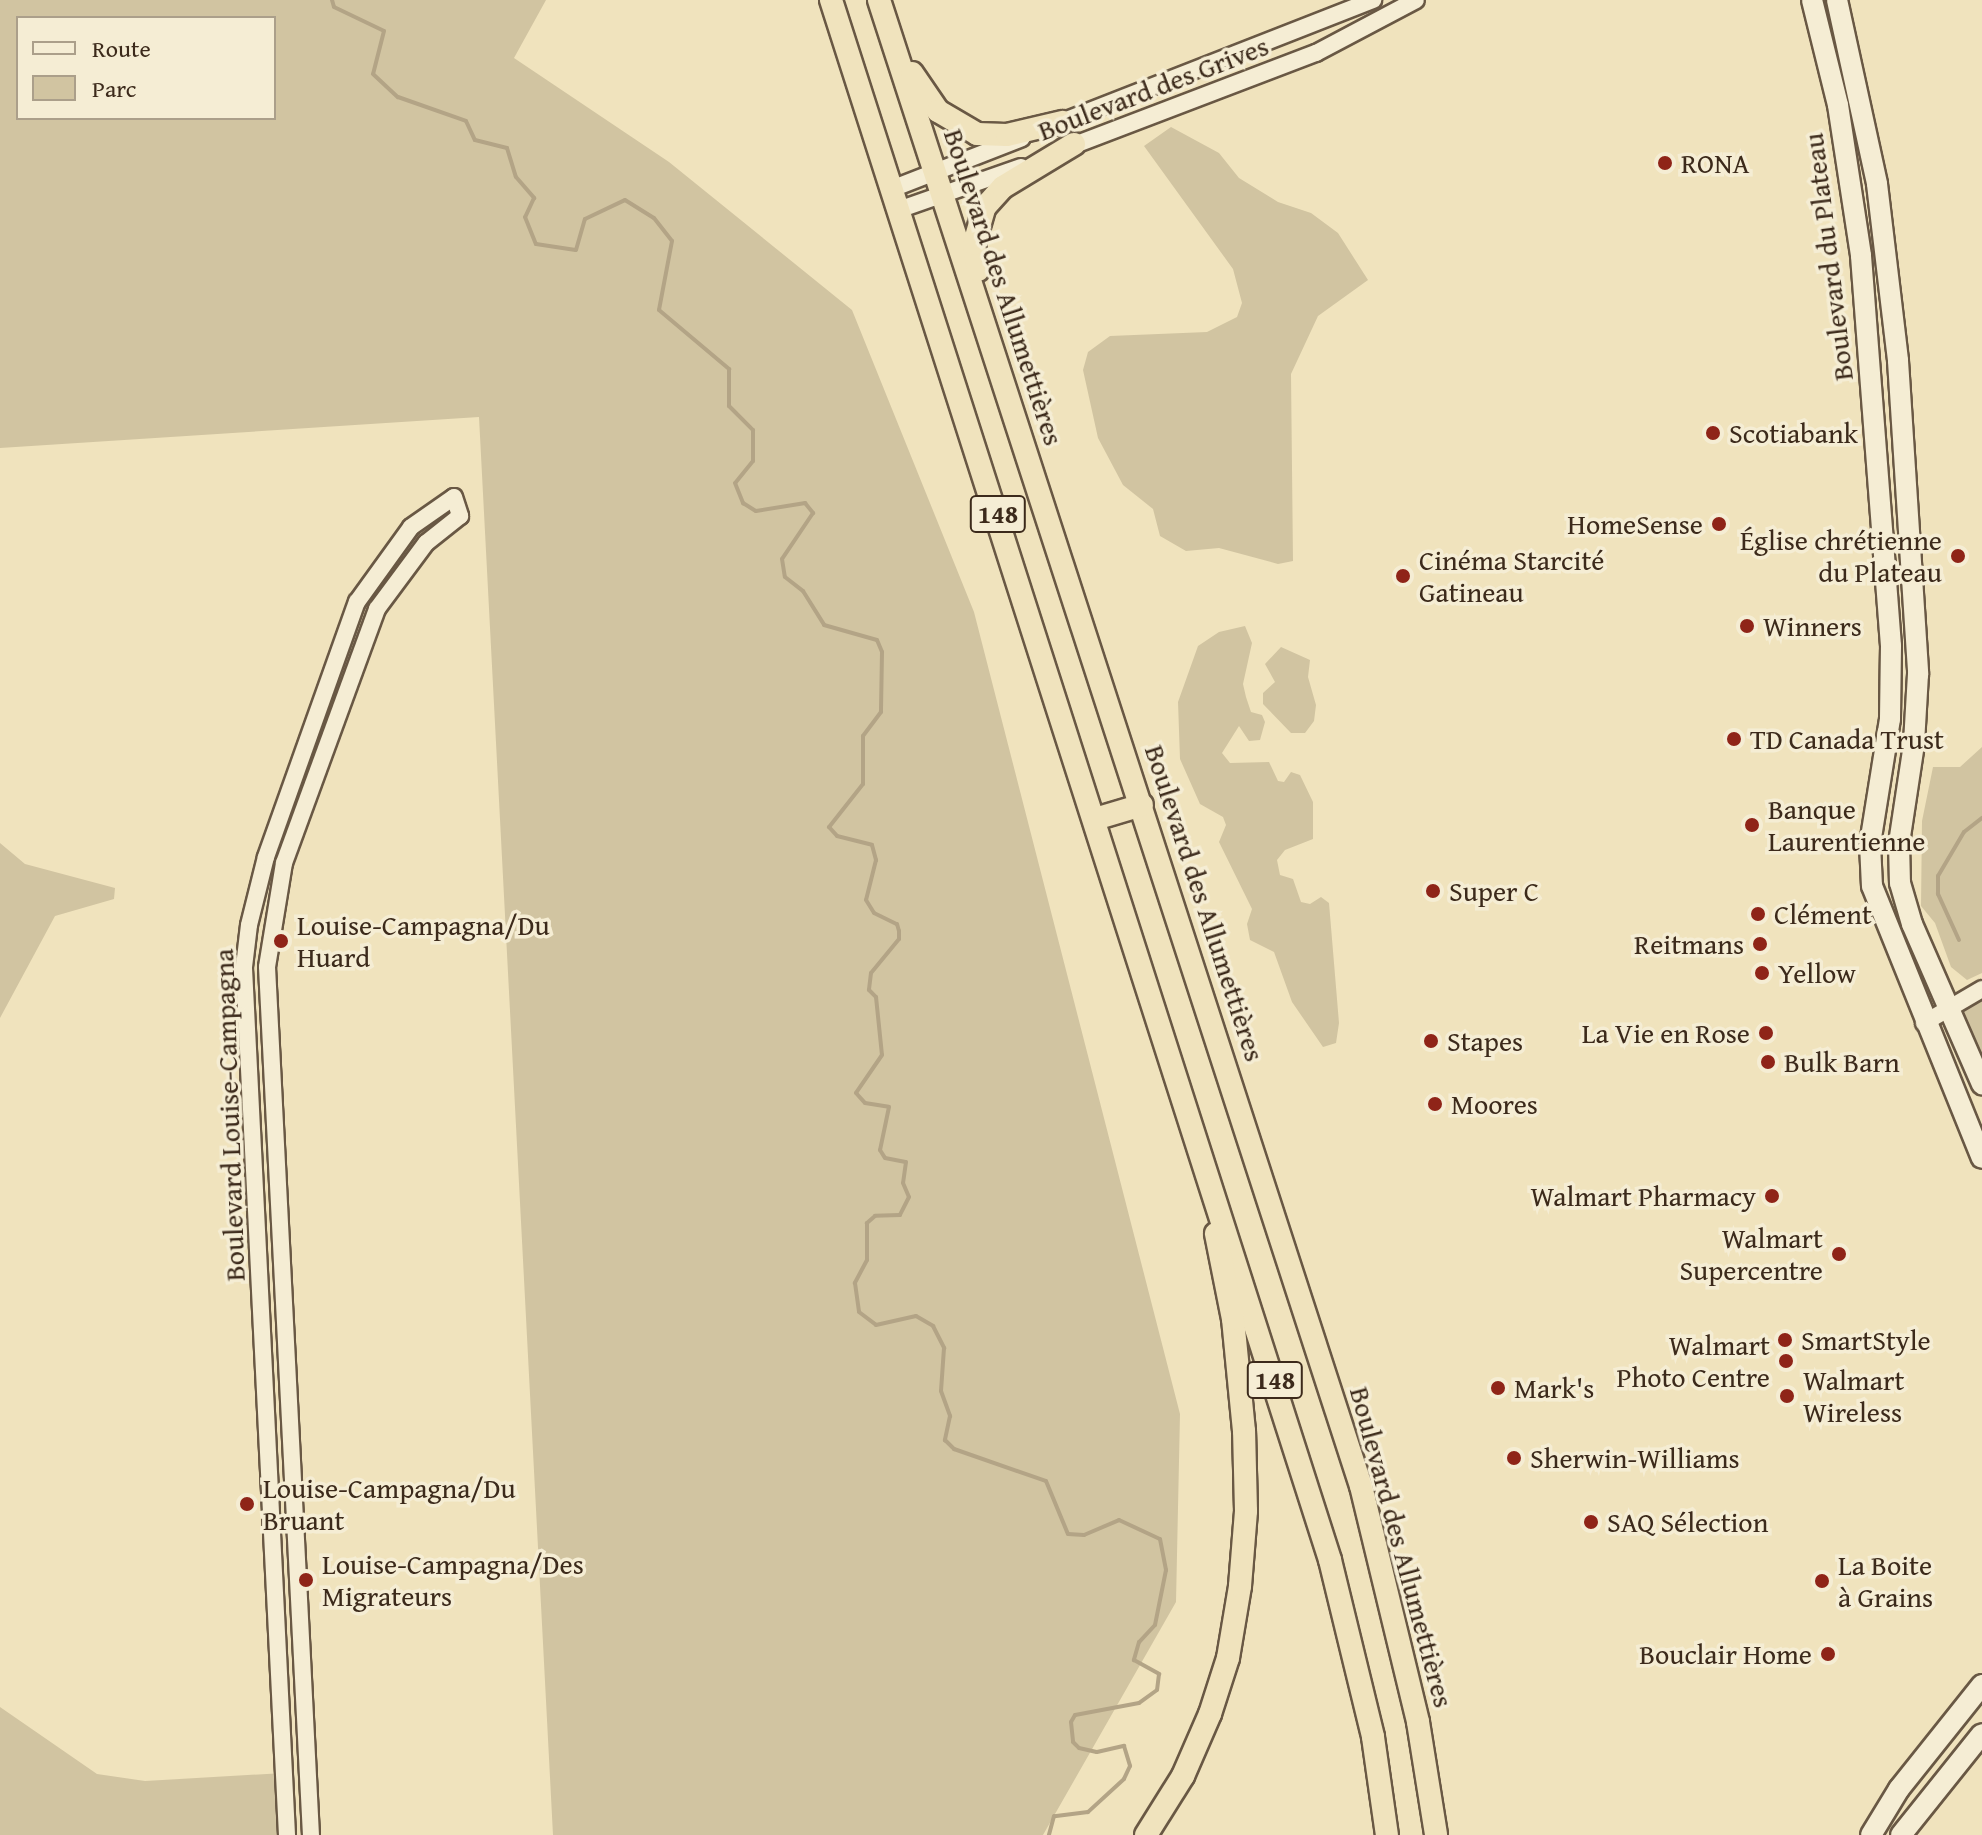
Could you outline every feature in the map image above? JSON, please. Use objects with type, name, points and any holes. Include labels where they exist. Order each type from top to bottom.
[{"type":"highway","name":"148","points":[[831,0],[898,199],[1334,1575],[1373,1737],[1387,1835]]},
{"type":"highway","name":"Boulevard des Allumettières","points":[[879,0],[1361,1486],[1418,1722],[1436,1835]]},
{"type":"highway","points":[[887,23],[926,98],[950,121],[988,136],[1062,122]]},
{"type":"highway","points":[[999,365],[974,253],[978,220],[1003,187],[1074,144]]},
{"type":"highway","points":[[1095,819],[1142,805]]},
{"type":"highway","points":[[1132,933],[1211,1209],[1230,1303],[1246,1495],[1240,1586],[1228,1658],[1183,1776],[1146,1835]]},
{"type":"highway","points":[[1361,1486],[1421,1690],[1449,1835]]},
{"type":"main road","name":"Boulevard du Plateau","points":[[1812,0],[1838,105],[1861,256],[1891,646],[1890,719],[1872,823],[1871,875],[1876,906],[1982,1158]]},
{"type":"main road","name":"Boulevard du Plateau","points":[[1837,0],[1875,174],[1899,374],[1918,674],[1914,744],[1899,843],[1900,883],[1912,924],[1982,1084]]},
{"type":"main road","points":[[1871,1835],[1899,1789],[1982,1685]]},
{"type":"main road","points":[[1901,1835],[1982,1734]]},
{"type":"street","name":"Boulevard des Grives","points":[[939,185],[1062,122],[1373,0]]},
{"type":"street","name":"Boulevard des Grives","points":[[898,199],[1074,144],[1316,53],[1416,0]]},
{"type":"street","name":"Boulevard Louise-Campagna","points":[[287,1835],[244,967],[249,925],[266,857],[357,602],[411,527],[454,497],[460,516],[426,543],[377,609],[275,897],[267,1006],[311,1835]]},
{"type":"street","points":[[1924,1023],[1982,989]]},
{"type":"street","points":[[272,1539],[297,1537]]},
{"type":"street","points":[[280,1699],[303,1698]]},
{"type":"green space","points":[[0,0],[546,0],[514,58],[669,162],[852,310],[974,612],[1180,1414],[1176,1602],[1043,1835],[553,1835],[479,417],[0,448]]},
{"type":"green space","points":[[1171,127],[1219,153],[1239,178],[1278,202],[1311,213],[1338,233],[1368,280],[1318,316],[1291,374],[1293,561],[1278,564],[1219,548],[1186,551],[1160,536],[1153,509],[1123,485],[1098,438],[1083,370],[1088,352],[1110,336],[1207,332],[1237,317],[1242,303],[1233,269],[1144,146]]},
{"type":"green space","points":[[1245,626],[1252,643],[1243,684],[1251,712],[1262,715],[1265,722],[1260,740],[1249,741],[1239,726],[1222,753],[1230,763],[1269,762],[1278,781],[1284,782],[1291,772],[1300,775],[1313,802],[1313,839],[1285,850],[1277,860],[1280,875],[1293,879],[1301,902],[1310,904],[1321,897],[1329,903],[1339,1023],[1336,1043],[1323,1047],[1292,1002],[1274,952],[1250,940],[1247,924],[1252,909],[1219,842],[1226,825],[1223,817],[1200,804],[1180,759],[1178,702],[1198,646],[1219,632]]},
{"type":"green space","points":[[1281,647],[1310,660],[1308,677],[1316,705],[1314,721],[1305,733],[1291,733],[1263,704],[1263,693],[1275,682],[1265,664]]},
{"type":"green space","points":[[1982,747],[1982,973],[1967,980],[1951,967],[1935,923],[1921,906],[1922,821],[1933,767],[1960,767]]},
{"type":"green space","points":[[0,843],[25,864],[115,888],[114,899],[55,916],[0,1018]]},
{"type":"green space","points":[[1982,989],[1982,1084],[1948,1008]]},
{"type":"green space","points":[[0,1707],[97,1774],[145,1781],[284,1773],[287,1835],[0,1835]]},
{"type":"waterway","points":[[332,0],[334,7],[384,31],[373,74],[398,97],[466,121],[475,140],[507,148],[516,177],[534,198],[525,217],[536,244],[576,250],[585,219],[625,200],[654,218],[672,241],[659,310],[729,369],[729,406],[753,430],[753,461],[735,483],[743,503],[756,511],[805,503],[813,513],[782,559],[785,577],[803,591],[824,625],[877,640],[882,652],[881,712],[863,736],[863,784],[829,827],[837,836],[872,845],[876,860],[866,900],[874,913],[897,924],[899,931],[899,939],[871,973],[869,990],[876,997],[882,1055],[856,1093],[865,1103],[889,1107],[880,1150],[885,1158],[906,1162],[903,1183],[909,1197],[900,1215],[875,1216],[867,1223],[867,1260],[855,1283],[859,1312],[876,1325],[916,1316],[933,1326],[944,1348],[941,1391],[950,1416],[945,1440],[954,1449],[1046,1481],[1068,1534],[1084,1535],[1119,1520],[1160,1539],[1166,1570],[1155,1625],[1139,1642],[1134,1660],[1159,1674],[1157,1690],[1139,1703],[1075,1715],[1071,1722],[1073,1742],[1079,1748],[1097,1752],[1124,1746],[1130,1766],[1124,1779],[1088,1812],[1054,1816],[1049,1835]]},
{"type":"waterway","points":[[1959,940],[1938,894],[1938,876],[1964,832],[1982,818]]},
{"type":"place","name":"RONA","points":[[1665,163]]},
{"type":"place","name":"Scotiabank","points":[[1713,433]]},
{"type":"place","name":"HomeSense","points":[[1719,524]]},
{"type":"place","name":"Église chrétienne du Plateau","points":[[1958,556]]},
{"type":"place","name":"Cinéma Starcité Gatineau","points":[[1403,576]]},
{"type":"place","name":"Winners","points":[[1747,626]]},
{"type":"place","name":"TD Canada Trust","points":[[1734,739]]},
{"type":"place","name":"Banque Laurentienne","points":[[1752,825]]},
{"type":"place","name":"Super C","points":[[1433,891]]},
{"type":"place","name":"Clément","points":[[1758,914]]},
{"type":"place","name":"Louise-Campagna/Du Huard","points":[[281,941]]},
{"type":"place","name":"Reitmans","points":[[1760,944]]},
{"type":"place","name":"Yellow","points":[[1762,973]]},
{"type":"place","name":"La Vie en Rose","points":[[1766,1033]]},
{"type":"place","name":"Stapes","points":[[1431,1041]]},
{"type":"place","name":"Bulk Barn","points":[[1768,1062]]},
{"type":"place","name":"Moores","points":[[1435,1104]]},
{"type":"place","name":"Walmart Pharmacy","points":[[1772,1196]]},
{"type":"place","name":"Walmart Supercentre","points":[[1839,1254]]},
{"type":"place","name":"SmartStyle","points":[[1785,1340]]},
{"type":"place","name":"Walmart Photo Centre","points":[[1786,1361]]},
{"type":"place","name":"Mark's","points":[[1498,1388]]},
{"type":"place","name":"Walmart Wireless","points":[[1787,1396]]},
{"type":"place","name":"Sherwin-Williams","points":[[1514,1458]]},
{"type":"place","name":"Louise-Campagna/Du Bruant","points":[[247,1504]]},
{"type":"place","name":"SAQ Sélection","points":[[1591,1522]]},
{"type":"place","name":"Louise-Campagna/Des Migrateurs","points":[[306,1580]]},
{"type":"place","name":"La Boite à Grains","points":[[1822,1581]]},
{"type":"place","name":"Bouclair Home","points":[[1828,1654]]}]
